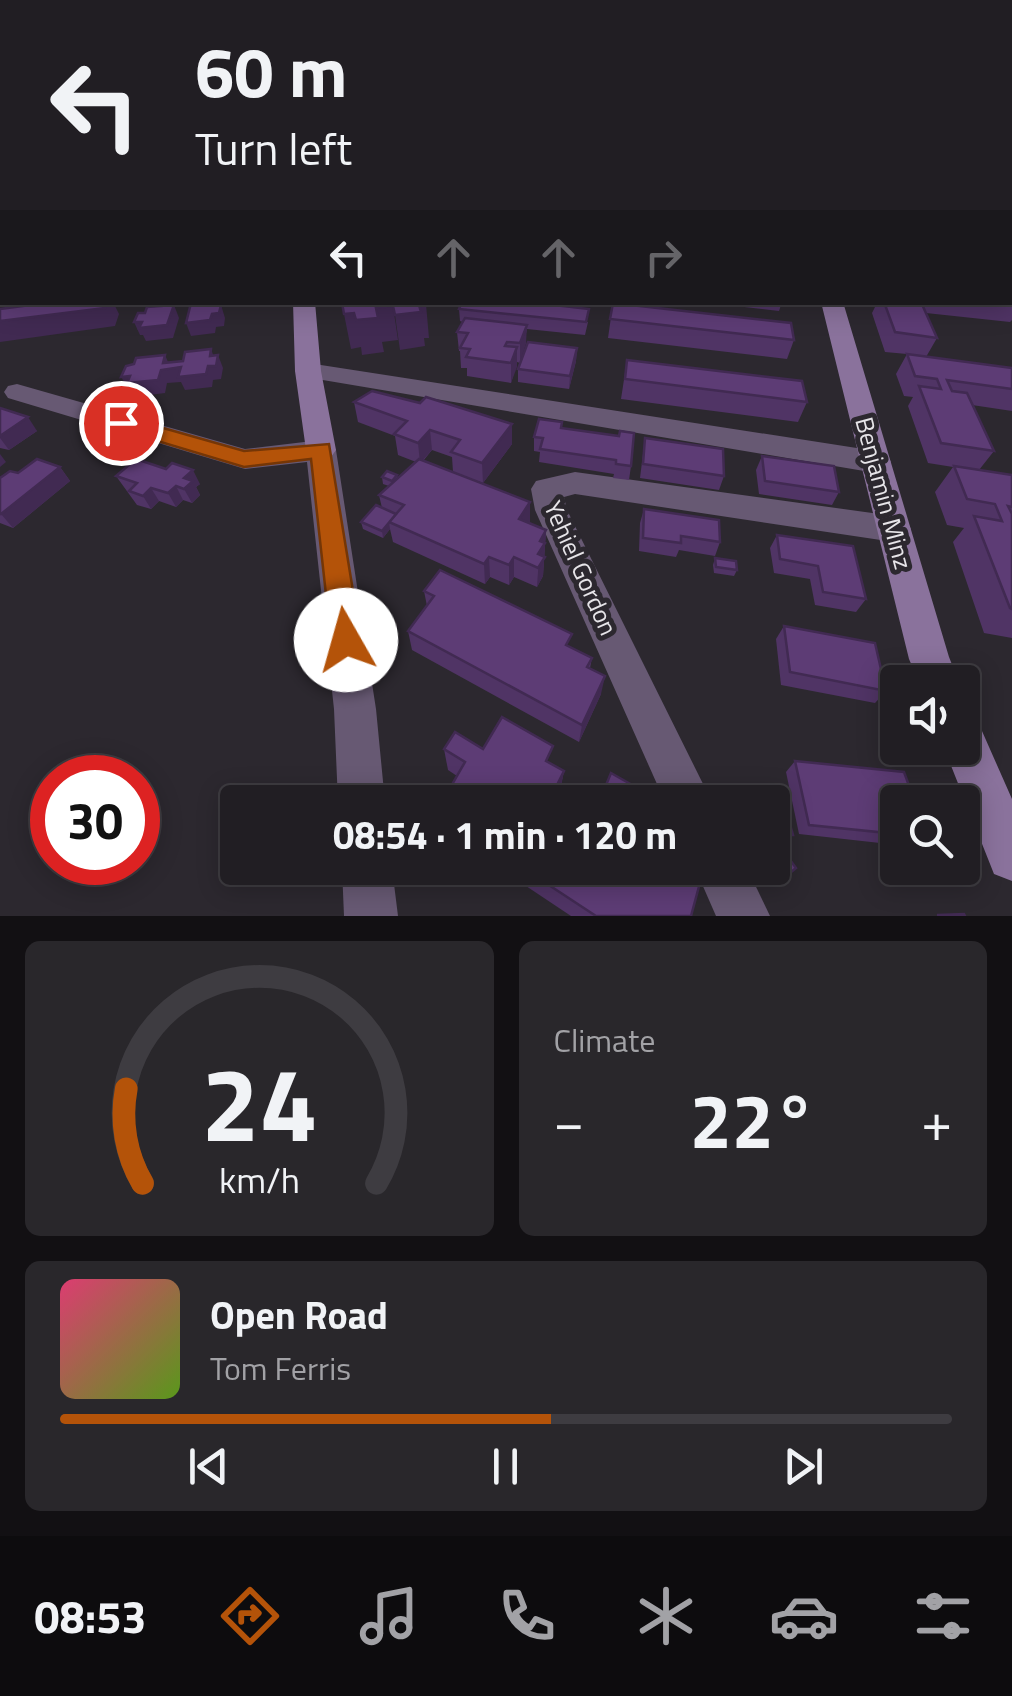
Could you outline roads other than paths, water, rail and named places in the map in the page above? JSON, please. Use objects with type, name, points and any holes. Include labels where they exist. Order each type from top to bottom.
[{"type":"street","points":[[304,305],[308,371],[354,709],[361,785]]},
{"type":"street","name":"Benjamin Minz","points":[[833,305],[935,665]]},
{"type":"street","points":[[308,371],[876,462]]},
{"type":"street","points":[[6,394],[244,459],[321,450]]},
{"type":"street","name":"Yehiel Gordon","points":[[681,785],[551,510],[547,489],[575,483],[894,529]]},
{"type":"street","points":[[973,765],[1012,856]]},
{"type":"street","points":[[368,885],[371,916]]},
{"type":"street","points":[[728,885],[743,916]]}]
